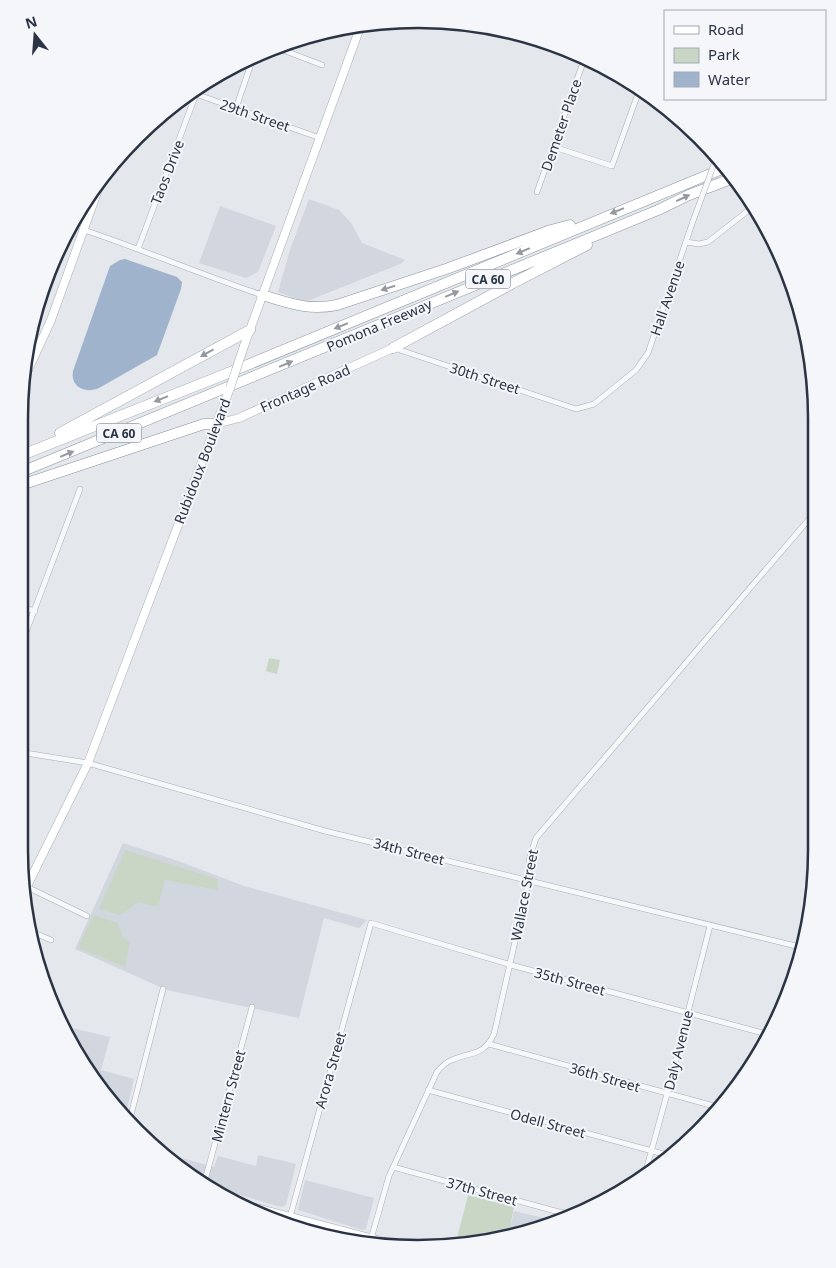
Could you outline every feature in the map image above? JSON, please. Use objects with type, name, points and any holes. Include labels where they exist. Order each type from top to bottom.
[{"type":"highway","name":"Pomona Freeway","points":[[28,452],[248,364],[719,169]]},
{"type":"highway","name":"Pomona Freeway","points":[[28,470],[728,180]]},
{"type":"highway","points":[[393,348],[514,282],[658,210]]},
{"type":"highway","points":[[262,295],[306,308],[337,305],[446,269],[551,230],[600,218]]},
{"type":"highway","points":[[28,451],[250,330]]},
{"type":"highway","points":[[28,483],[204,424],[216,424]]},
{"type":"main road","name":"Rubidoux Boulevard","points":[[29,883],[88,763],[223,407],[358,32]]},
{"type":"main road","points":[[32,362],[51,320],[95,198]]},
{"type":"main road","name":"Frontage Road","points":[[216,424],[239,418],[393,348]]},
{"type":"main road","points":[[274,1213],[345,1233]]},
{"type":"street","points":[[285,51],[322,64]]},
{"type":"street","name":"Demeter Place","points":[[537,192],[583,64]]},
{"type":"street","points":[[236,108],[250,66]]},
{"type":"street","name":"29th Street","points":[[198,95],[320,138]]},
{"type":"street","points":[[554,147],[612,166],[638,95]]},
{"type":"street","name":"Taos Drive","points":[[138,249],[195,98]]},
{"type":"street","name":"Hall Avenue","points":[[576,408],[594,404],[636,370],[648,353],[714,164]]},
{"type":"street","points":[[686,242],[699,244],[708,242],[748,210]]},
{"type":"street","points":[[84,230],[205,276],[262,295]]},
{"type":"street","name":"30th Street","points":[[393,348],[576,408]]},
{"type":"street","points":[[28,629],[80,489]]},
{"type":"street","name":"Wallace Street","points":[[489,1044],[494,1034],[511,965],[529,880],[529,860],[536,838],[808,521]]},
{"type":"street","points":[[28,610],[35,612]]},
{"type":"street","name":"34th Street","points":[[28,753],[88,763],[325,831],[796,946]]},
{"type":"street","points":[[30,891],[87,916]]},
{"type":"street","name":"35th Street","points":[[370,923],[511,965],[763,1033]]},
{"type":"street","name":"Arora Street","points":[[290,1217],[370,923]]},
{"type":"street","name":"Daly Avenue","points":[[647,1166],[710,926]]},
{"type":"street","points":[[37,934],[51,940]]},
{"type":"street","points":[[131,1115],[163,989]]},
{"type":"street","name":"Mintern Street","points":[[206,1178],[252,1007]]},
{"type":"street","points":[[371,1237],[393,1167],[437,1072],[451,1060],[475,1054],[489,1044]]},
{"type":"street","name":"36th Street","points":[[489,1044],[713,1106]]},
{"type":"street","name":"Odell Street","points":[[428,1090],[663,1154]]},
{"type":"street","name":"37th Street","points":[[393,1167],[562,1213]]},
{"type":"shaded area","points":[[309,199],[339,210],[351,223],[362,243],[405,260],[400,264],[305,302],[278,292],[290,250]]},
{"type":"shaded area","points":[[220,206],[276,226],[258,272],[246,278],[199,263]]},
{"type":"shaded area","points":[[123,843],[181,862],[244,886],[367,920],[359,928],[324,918],[299,1018],[167,990],[75,949]]},
{"type":"shaded area","points":[[71,1028],[110,1037],[101,1070],[134,1079],[127,1110],[93,1067]]},
{"type":"shaded area","points":[[258,1155],[296,1164],[286,1205],[281,1207],[231,1192],[201,1175],[175,1156],[214,1167],[218,1156],[256,1166]]},
{"type":"shaded area","points":[[305,1180],[374,1198],[366,1229],[362,1230],[298,1210]]},
{"type":"shaded area","points":[[514,1211],[547,1219],[519,1227],[510,1229]]},
{"type":"shaded area","points":[[495,1228],[504,1231],[494,1233]]},
{"type":"green space","points":[[269,658],[280,660],[277,674],[266,671]]},
{"type":"green space","points":[[125,850],[218,879],[217,890],[165,880],[158,907],[139,902],[120,915],[99,909]]},
{"type":"green space","points":[[93,915],[118,923],[123,937],[130,942],[125,967],[78,948]]},
{"type":"green space","points":[[468,1195],[514,1207],[510,1229],[503,1231],[496,1229],[495,1233],[457,1238]]},
{"type":"water","points":[[125,259],[177,277],[182,282],[181,289],[157,355],[99,388],[89,390],[80,388],[74,381],[73,371],[110,266]]}]
